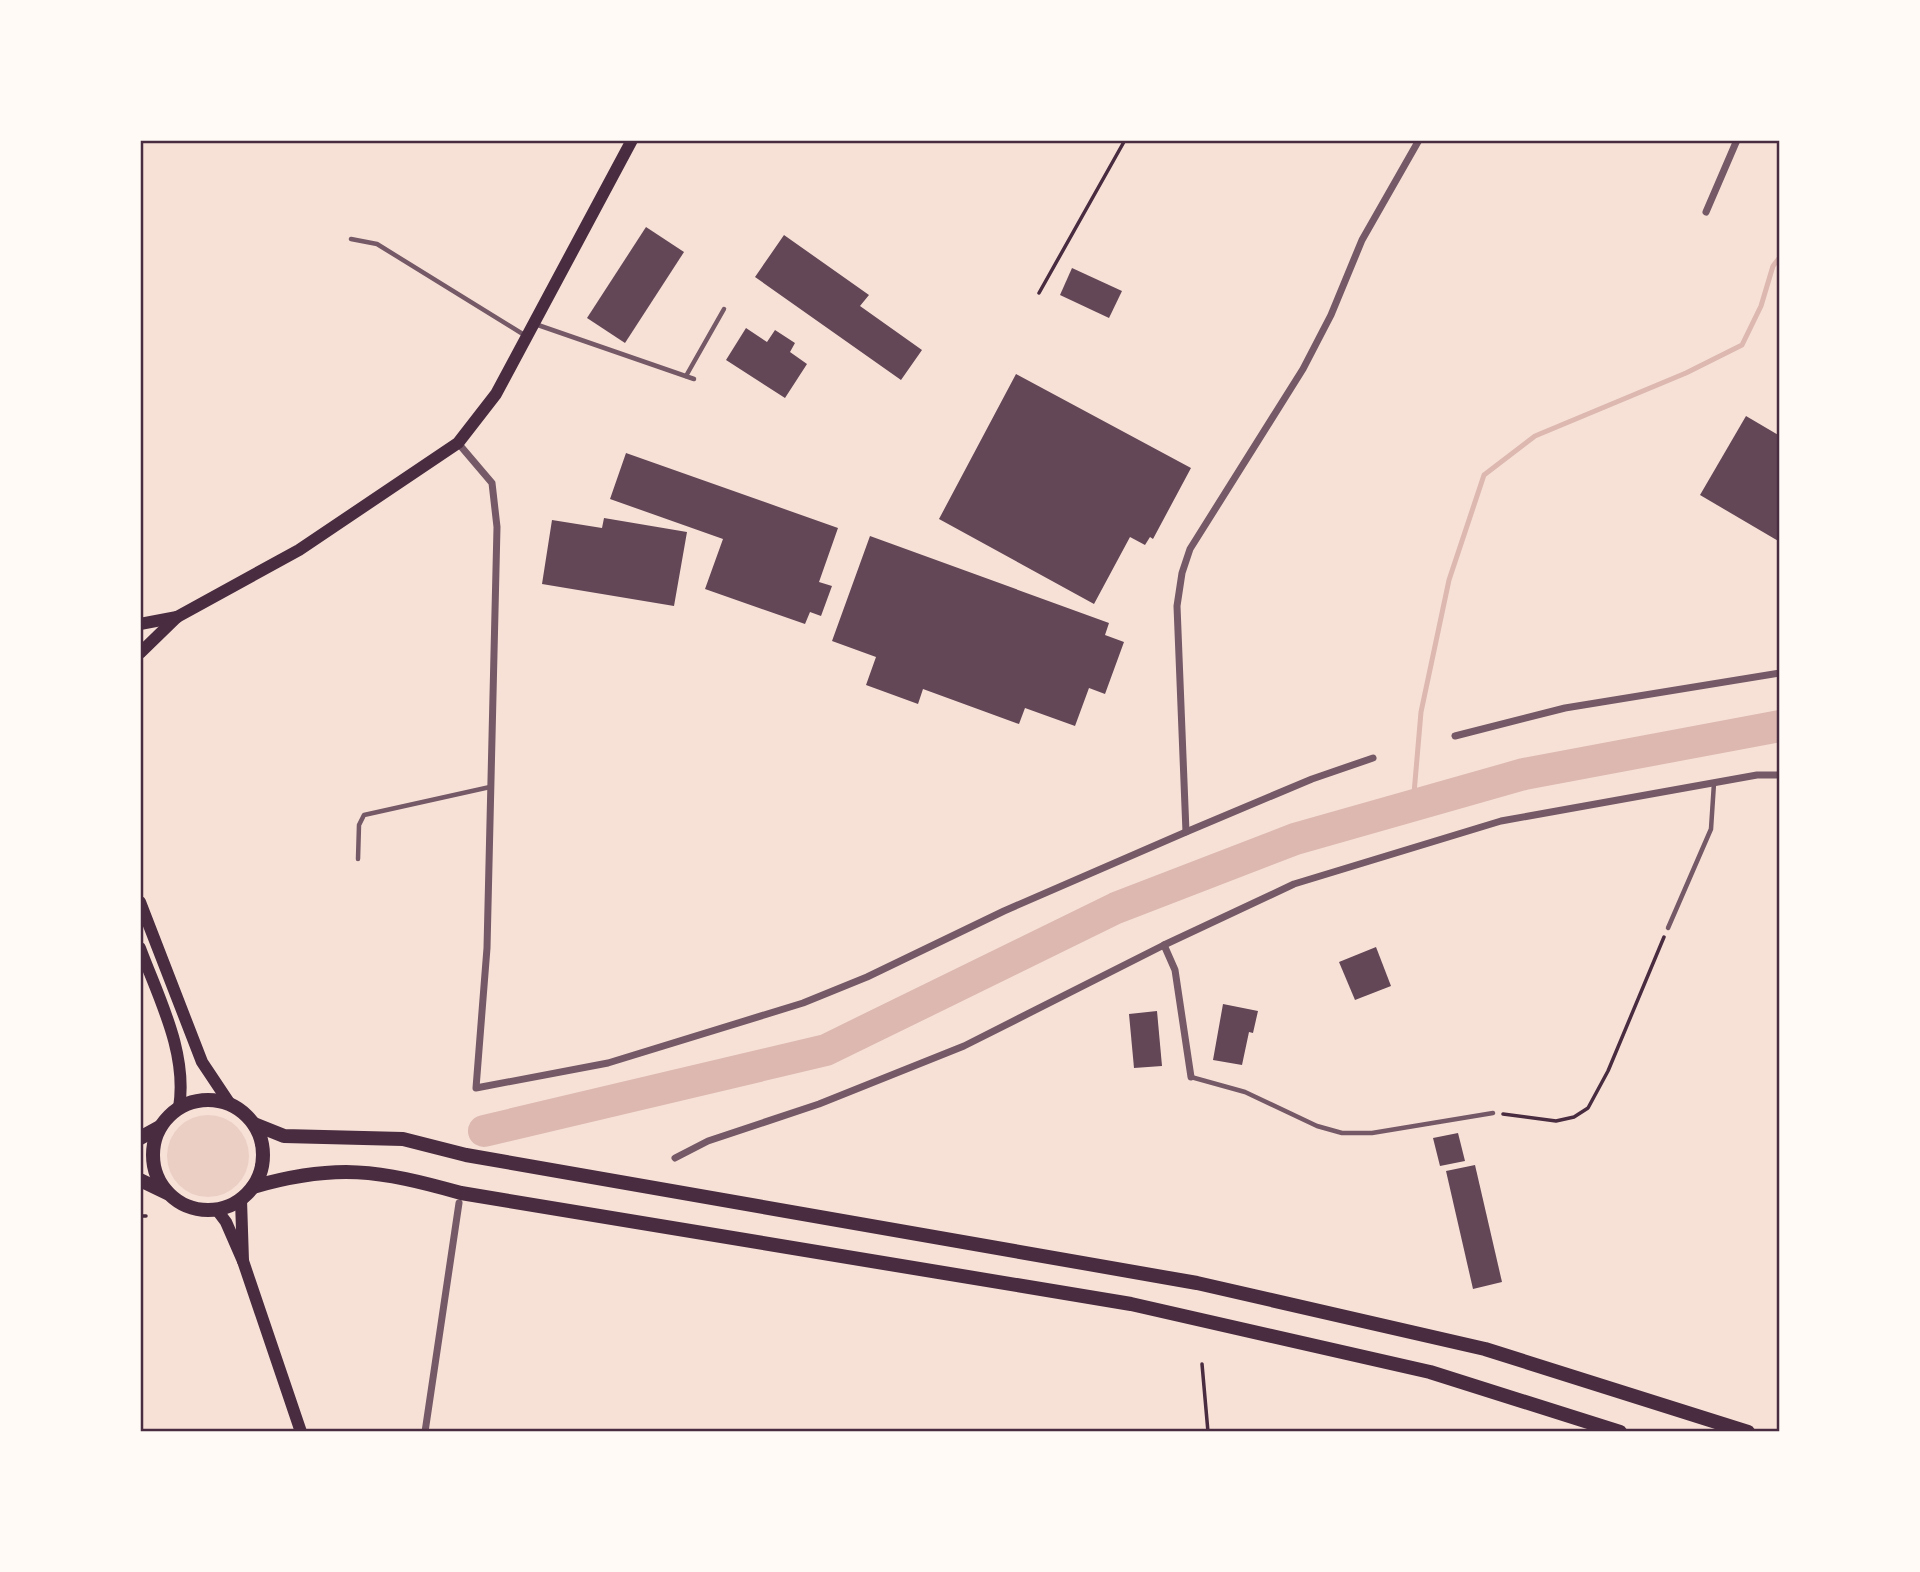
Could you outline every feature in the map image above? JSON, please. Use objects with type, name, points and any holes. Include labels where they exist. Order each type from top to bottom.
[{"type":"main road","points":[[140,653],[177,617],[299,550],[458,443],[496,394],[632,140]]},
{"type":"main road","points":[[140,624],[177,617]]},
{"type":"main road","points":[[140,902],[202,1062],[230,1104],[245,1114],[254,1125],[263,1153],[261,1171],[253,1187],[241,1200],[217,1210],[190,1208],[168,1193],[140,1180]]},
{"type":"main road","points":[[140,948],[176,1047],[182,1088],[179,1108]]},
{"type":"main road","points":[[140,1138],[160,1127],[179,1108],[204,1100],[230,1104]]},
{"type":"main road","points":[[254,1125],[284,1136],[403,1139],[466,1155],[1197,1283],[1485,1349],[1748,1432]]},
{"type":"main road","points":[[160,1127],[154,1143],[153,1162],[158,1178],[168,1193]]},
{"type":"main road","points":[[253,1187],[286,1178],[332,1171],[381,1172],[461,1193],[1131,1304],[1430,1372],[1620,1432]]},
{"type":"main road","points":[[241,1200],[243,1261]]},
{"type":"main road","points":[[217,1210],[226,1222],[243,1261],[301,1432]]},
{"type":"street","points":[[1186,832],[1177,606],[1182,573],[1202,527],[1303,369],[1331,315],[1362,240],[1419,140]]},
{"type":"street","points":[[1706,212],[1737,140]]},
{"type":"street","points":[[458,443],[492,483],[497,527],[487,948],[476,1088],[608,1063],[803,1003],[867,977],[1004,911],[1186,832],[1312,779],[1373,758]]},
{"type":"street","points":[[1455,736],[1565,708],[1780,673]]},
{"type":"street","points":[[675,1158],[708,1141],[819,1104],[964,1046],[1164,945],[1294,884],[1488,825],[1714,783],[1780,775]]},
{"type":"street","points":[[1164,945],[1175,970],[1191,1077]]},
{"type":"street","points":[[425,1432],[459,1203]]},
{"type":"lane","points":[[351,240],[377,244],[527,337]]},
{"type":"lane","points":[[685,376],[724,309]]},
{"type":"lane","points":[[534,324],[694,379]]},
{"type":"lane","points":[[1668,928],[1711,829],[1714,783]]},
{"type":"lane","points":[[358,859],[359,825],[364,814],[491,787]]},
{"type":"lane","points":[[1191,1077],[1245,1092],[1317,1126],[1342,1133],[1372,1133],[1493,1112]]},
{"type":"path","points":[[1039,293],[1125,140]]},
{"type":"path","points":[[1493,1112],[1556,1121],[1574,1117],[1588,1108],[1608,1071],[1668,928]]},
{"type":"path","points":[[140,1216],[146,1216]]},
{"type":"path","points":[[1202,1364],[1208,1432]]},
{"type":"shaded area","points":[[208,1115],[224,1118],[237,1127],[246,1140],[249,1156],[246,1172],[237,1185],[224,1194],[208,1197],[192,1194],[179,1185],[170,1172],[167,1156],[170,1140],[179,1127],[192,1118]]},
{"type":"building","points":[[646,227],[684,252],[625,343],[587,318]]},
{"type":"building","points":[[784,235],[869,295],[860,306],[922,350],[901,380],[755,277]]},
{"type":"building","points":[[1072,268],[1122,291],[1109,318],[1060,295]]},
{"type":"building","points":[[746,328],[767,342],[775,330],[795,343],[790,352],[807,364],[785,398],[726,360]]},
{"type":"building","points":[[1016,374],[1191,468],[1153,539],[1150,537],[1145,545],[1130,537],[1094,604],[939,519]]},
{"type":"building","points":[[1746,416],[1780,436],[1780,542],[1700,495]]},
{"type":"building","points":[[626,453],[838,528],[819,582],[832,586],[821,616],[810,612],[805,624],[705,589],[723,539],[610,499]]},
{"type":"building","points":[[604,518],[687,532],[674,606],[542,584],[552,520],[602,528]]},
{"type":"building","points":[[870,536],[1109,623],[1105,635],[1124,642],[1105,694],[1089,688],[1075,726],[1025,708],[1019,724],[923,689],[918,704],[866,685],[876,657],[832,641]]},
{"type":"building","points":[[1376,947],[1391,986],[1355,1000],[1339,962]]},
{"type":"building","points":[[1223,1004],[1258,1011],[1253,1033],[1249,1032],[1242,1065],[1213,1060]]},
{"type":"building","points":[[1157,1011],[1162,1066],[1134,1068],[1129,1014]]},
{"type":"building","points":[[1458,1133],[1465,1161],[1440,1166],[1433,1138]]},
{"type":"building","points":[[1475,1165],[1502,1282],[1473,1289],[1446,1171]]},
{"type":"waterway","points":[[1413,805],[1421,712],[1449,580],[1484,475],[1535,436],[1686,373],[1742,345],[1761,306],[1773,266],[1780,257]]},
{"type":"waterway","points":[[484,1131],[826,1050],[1116,908],[1295,839],[1524,774],[1780,726]]}]
